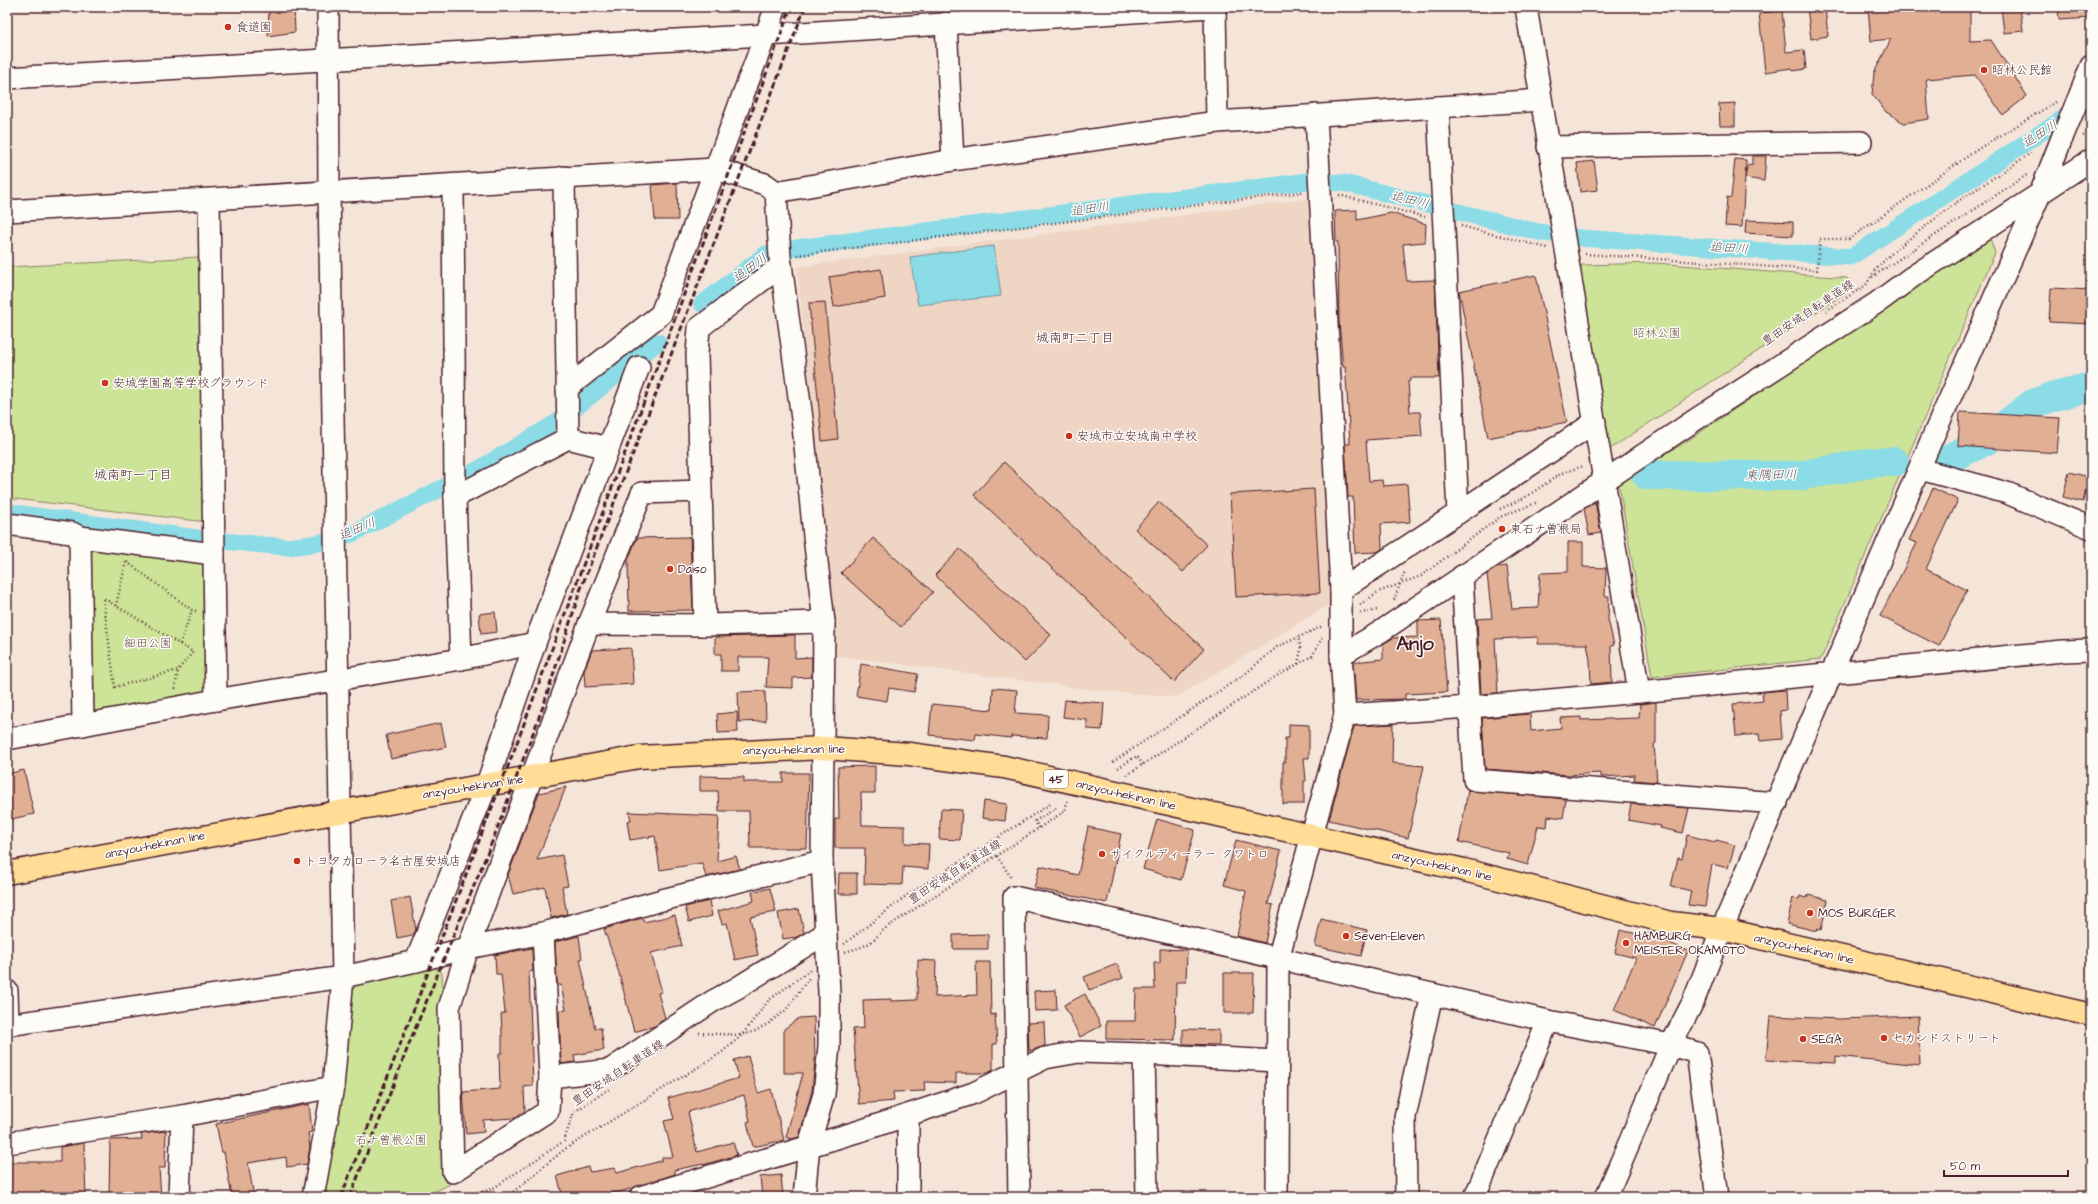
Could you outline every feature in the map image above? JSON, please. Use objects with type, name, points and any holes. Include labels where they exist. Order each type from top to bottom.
[{"type":"main road","name":"anzyou-hekinan line","points":[[7,873],[341,810],[639,757],[823,748],[909,754],[1004,767],[1464,870],[1672,923],[1722,929],[2091,1015]]},
{"type":"street","points":[[313,1197],[333,1087],[343,977],[339,678],[329,192],[328,7]]},
{"type":"street","points":[[455,486],[567,413],[661,314],[776,7]]},
{"type":"street","points":[[7,78],[328,61],[1211,7]]},
{"type":"street","points":[[1214,7],[1217,122]]},
{"type":"street","points":[[1526,7],[1548,147],[1568,250],[1639,692]]},
{"type":"street","points":[[946,23],[953,160]]},
{"type":"street","points":[[1606,1197],[1671,1045],[1693,1002],[1722,929],[1920,469],[1931,440],[2040,194],[2062,138],[2071,95],[2091,66]]},
{"type":"street","points":[[7,211],[715,169],[765,184],[776,192],[953,160],[1217,122],[1541,100]]},
{"type":"street","points":[[1438,107],[1458,513]]},
{"type":"street","points":[[1277,1197],[1278,959],[1345,715],[1341,656],[1341,590],[1316,115]]},
{"type":"street","points":[[1548,147],[1861,142]]},
{"type":"street","points":[[1341,656],[1462,576],[1604,470],[2040,194],[2091,160]]},
{"type":"street","points":[[564,177],[567,413],[608,448]]},
{"type":"street","points":[[453,185],[455,486],[461,659]]},
{"type":"street","points":[[776,192],[780,256],[803,426],[824,622],[822,861],[826,933],[829,1046],[824,1094],[809,1145],[804,1197]]},
{"type":"street","points":[[209,200],[216,700]]},
{"type":"street","points":[[705,625],[697,354],[699,328],[780,256]]},
{"type":"street","points":[[416,961],[487,784],[535,643],[608,448],[640,368]]},
{"type":"street","points":[[1341,590],[1595,422]]},
{"type":"street","points":[[1920,469],[2007,493],[2091,528]]},
{"type":"street","points":[[543,933],[550,1077],[548,1112],[453,1172],[449,1008],[468,948],[589,624],[642,493],[701,491]]},
{"type":"street","points":[[7,524],[72,533],[80,537],[130,552],[214,545]]},
{"type":"street","points":[[80,537],[82,725]]},
{"type":"street","points":[[1462,576],[1471,707],[1474,780],[1777,803]]},
{"type":"street","points":[[589,624],[705,625],[824,622]]},
{"type":"street","points":[[7,739],[339,678],[461,659],[535,643]]},
{"type":"street","points":[[1345,715],[1471,707],[2063,651],[2091,650]]},
{"type":"street","points":[[7,991],[8,1025],[343,977],[468,948],[543,933],[662,900],[822,861]]},
{"type":"street","points":[[1019,1197],[1014,897],[1432,994],[1548,1020],[1671,1045],[1698,1053],[1717,1197]]},
{"type":"street","points":[[550,1077],[610,1070],[713,1000],[737,988],[826,933]]},
{"type":"street","points":[[1406,1197],[1404,1117],[1432,994]]},
{"type":"street","points":[[1475,1197],[1548,1020]]},
{"type":"street","points":[[640,1197],[908,1115],[974,1093],[1045,1058],[1080,1052],[1278,1061]]},
{"type":"street","points":[[1144,1054],[1147,1197]]},
{"type":"street","points":[[7,1143],[182,1116],[333,1087]]},
{"type":"street","points":[[908,1115],[908,1197]]},
{"type":"street","points":[[179,1197],[182,1116]]},
{"type":"path","points":[[780,256],[1320,184],[1443,212],[1568,250],[1818,270],[1820,239],[1849,239],[1978,150],[2071,95]]},
{"type":"path","name":"豊田安城自転車道線","points":[[1819,316],[1866,285],[1875,270],[1908,240],[1958,202],[2031,153]]},
{"type":"path","points":[[1870,278],[2032,171]]},
{"type":"path","points":[[1494,512],[1524,498],[1562,473],[1604,470]]},
{"type":"path","points":[[116,606],[130,552],[192,610],[180,644]]},
{"type":"path","points":[[1388,605],[1394,601],[1406,570]]},
{"type":"path","points":[[172,709],[178,670],[193,652],[104,598],[115,687],[178,670]]},
{"type":"path","points":[[1124,778],[1275,677],[1312,656],[1329,628],[1342,618],[1383,608]]},
{"type":"path","points":[[1298,636],[1301,649],[1298,664]]},
{"type":"path","points":[[1118,768],[1137,756],[1142,765]]},
{"type":"path","name":"豊田安城自転車道線","points":[[696,1033],[742,1035],[769,1023],[786,1010],[826,958],[864,947],[873,942],[884,929],[1065,810],[1067,796],[1080,784]]},
{"type":"path","name":"豊田安城自転車道線","points":[[507,1197],[565,1149],[721,1053],[742,1035],[769,1000],[906,896],[1052,803]]},
{"type":"path","points":[[1039,828],[1035,821],[1058,807]]},
{"type":"path","name":"豊田安城自転車道線","points":[[439,1197],[456,1192],[486,1192],[495,1187],[564,1141],[574,1112],[612,1087]]},
{"type":"shaded area","name":"安城市立安城南中学校","points":[[1312,198],[1331,604],[1176,697],[1109,692],[837,656],[797,267]]},
{"type":"green space","points":[[1990,238],[1995,253],[1821,659],[1652,677],[1618,480],[1681,445]]},
{"type":"green space","name":"安城学園高等学校グラウンド","points":[[201,257],[206,522],[7,498],[7,267]]},
{"type":"green space","name":"昭林公園","points":[[1655,263],[1847,278],[1853,288],[1607,451],[1578,277],[1582,265]]},
{"type":"green space","name":"細田公園","points":[[86,548],[208,563],[209,687],[203,694],[95,714],[88,706]]},
{"type":"green space","name":"石ナ曽根公園","points":[[432,966],[442,973],[450,1184],[424,1197],[327,1197],[324,1178],[351,987],[364,981]]},
{"type":"water","points":[[994,246],[1001,296],[918,305],[910,257]]},
{"type":"building","points":[[269,7],[294,7],[295,32],[268,36]]},
{"type":"building","points":[[1807,7],[1825,7],[1828,36],[1811,39]]},
{"type":"building","points":[[1868,7],[1970,7],[1970,41],[1991,40],[2027,96],[2003,115],[1975,75],[1926,79],[1929,119],[1904,123],[1886,112],[1872,94],[1874,73],[1891,39],[1871,41]]},
{"type":"building","points":[[2001,7],[2020,7],[2023,31],[2004,33]]},
{"type":"building","points":[[2058,7],[2091,7],[2091,18],[2059,20]]},
{"type":"building","points":[[1782,11],[1786,52],[1804,50],[1806,69],[1793,71],[1792,68],[1765,72],[1759,13]]},
{"type":"building","points":[[1735,103],[1735,126],[1720,126],[1719,104]]},
{"type":"building","points":[[1752,156],[1766,156],[1764,181],[1745,178],[1748,164],[1752,165]]},
{"type":"building","points":[[1735,159],[1746,160],[1742,227],[1725,226],[1727,197],[1731,198]]},
{"type":"building","points":[[1594,161],[1598,190],[1580,192],[1577,163]]},
{"type":"building","points":[[677,183],[678,220],[655,220],[652,185]]},
{"type":"building","points":[[1357,210],[1357,220],[1391,213],[1426,224],[1425,242],[1403,244],[1407,281],[1435,280],[1439,378],[1410,378],[1410,381],[1408,381],[1410,412],[1420,412],[1422,436],[1366,440],[1369,481],[1382,480],[1383,486],[1407,484],[1410,522],[1381,524],[1382,549],[1377,552],[1355,553],[1353,497],[1348,497],[1345,444],[1350,444],[1345,367],[1343,367],[1339,321],[1338,242],[1336,242],[1335,211]]},
{"type":"building","points":[[1746,220],[1793,222],[1793,236],[1745,233]]},
{"type":"building","points":[[881,269],[885,298],[834,307],[829,277]]},
{"type":"building","points":[[1536,275],[1567,422],[1488,438],[1459,291]]},
{"type":"building","points":[[2051,288],[2091,290],[2091,324],[2049,322]]},
{"type":"building","points":[[825,302],[838,439],[822,441],[809,303]]},
{"type":"building","points":[[1960,412],[2060,418],[2057,453],[1958,446]]},
{"type":"building","points":[[1004,462],[1204,649],[1174,682],[974,495]]},
{"type":"building","points":[[2069,472],[2089,477],[2083,502],[2063,497]]},
{"type":"building","points":[[1933,488],[1958,500],[1926,569],[1967,590],[1939,646],[1880,616],[1917,543],[1909,540]]},
{"type":"building","points":[[1314,489],[1320,593],[1236,597],[1230,494]]},
{"type":"building","points":[[1159,502],[1207,545],[1183,572],[1135,529]]},
{"type":"building","points":[[1595,502],[1601,533],[1589,535],[1584,509]]},
{"type":"building","points":[[690,537],[693,610],[629,611],[628,560],[637,538]]},
{"type":"building","points":[[873,538],[933,592],[901,627],[841,573]]},
{"type":"building","points":[[1568,542],[1583,542],[1583,567],[1606,568],[1605,596],[1609,596],[1608,619],[1614,645],[1611,646],[1612,682],[1591,684],[1590,660],[1587,644],[1538,644],[1538,637],[1495,639],[1498,693],[1481,694],[1477,619],[1492,618],[1487,574],[1498,567],[1507,566],[1512,609],[1538,608],[1540,573],[1568,572]]},
{"type":"building","points":[[960,549],[1051,635],[1025,662],[935,575]]},
{"type":"building","points":[[495,612],[497,632],[481,634],[479,614]]},
{"type":"building","points":[[1441,620],[1447,692],[1405,694],[1405,699],[1356,700],[1353,662],[1383,659],[1383,644],[1393,638],[1418,637],[1418,621]]},
{"type":"building","points":[[795,635],[795,658],[812,657],[812,677],[793,678],[793,688],[766,687],[768,657],[738,657],[738,671],[721,671],[721,654],[715,654],[715,637]]},
{"type":"building","points":[[631,648],[633,684],[585,687],[584,671],[592,650]]},
{"type":"building","points":[[861,664],[918,674],[914,692],[889,688],[887,701],[856,696]]},
{"type":"building","points":[[993,688],[1017,690],[1015,713],[1048,715],[1047,738],[1011,736],[1011,738],[976,734],[975,740],[929,735],[932,704],[992,710]]},
{"type":"building","points":[[1785,690],[1786,710],[1780,711],[1782,739],[1760,741],[1759,734],[1736,736],[1733,704],[1763,701],[1762,692]]},
{"type":"building","points":[[765,691],[766,721],[739,722],[738,692]]},
{"type":"building","points":[[1065,700],[1104,703],[1102,730],[1087,729],[1087,720],[1063,717]]},
{"type":"building","points":[[1656,702],[1656,743],[1654,744],[1657,782],[1634,780],[1635,775],[1601,777],[1601,773],[1568,775],[1485,769],[1482,718],[1530,714],[1531,731],[1561,728],[1560,718],[1581,717],[1581,720],[1639,718],[1640,704]]},
{"type":"building","points":[[737,712],[738,732],[718,733],[717,714]]},
{"type":"building","points":[[441,723],[446,747],[391,759],[386,735]]},
{"type":"building","points":[[1289,724],[1309,725],[1309,758],[1304,758],[1306,781],[1304,781],[1304,804],[1283,804],[1283,762],[1285,762],[1285,738],[1289,738]]},
{"type":"building","points":[[1393,724],[1392,763],[1424,766],[1408,838],[1329,820],[1354,726]]},
{"type":"building","points":[[875,766],[875,793],[861,793],[862,825],[905,826],[905,843],[929,844],[928,869],[903,867],[902,885],[864,884],[865,848],[835,848],[835,819],[839,819],[838,767]]},
{"type":"building","points":[[24,770],[34,814],[7,820],[7,774]]},
{"type":"building","points":[[783,773],[809,773],[807,848],[750,848],[749,811],[719,811],[718,791],[700,791],[700,776],[744,777],[744,782],[783,782]]},
{"type":"building","points":[[566,787],[537,860],[562,855],[568,886],[562,887],[567,914],[551,918],[545,887],[513,894],[508,875],[539,793]]},
{"type":"building","points":[[1468,790],[1566,799],[1563,818],[1548,816],[1547,827],[1538,826],[1528,865],[1507,859],[1509,853],[1459,842]]},
{"type":"building","points":[[984,801],[1007,804],[1005,821],[982,818]]},
{"type":"building","points":[[1631,804],[1689,808],[1683,833],[1660,828],[1661,826],[1628,820]]},
{"type":"building","points":[[941,809],[962,810],[960,840],[939,839]]},
{"type":"building","points":[[629,812],[719,816],[717,861],[736,856],[740,869],[706,877],[702,863],[660,870],[655,836],[630,840],[627,821],[631,820]]},
{"type":"building","points":[[1157,819],[1195,830],[1181,880],[1143,869]]},
{"type":"building","points":[[1088,827],[1121,834],[1107,903],[1034,888],[1040,866],[1078,875]]},
{"type":"building","points":[[1687,835],[1735,845],[1728,868],[1712,864],[1705,907],[1688,905],[1691,891],[1671,886],[1678,858],[1682,859]]},
{"type":"building","points":[[1236,840],[1281,851],[1268,904],[1273,905],[1265,943],[1237,936],[1246,891],[1224,885]]},
{"type":"building","points":[[839,873],[857,873],[857,894],[838,894]]},
{"type":"building","points":[[770,888],[776,912],[750,917],[758,955],[735,960],[727,923],[722,924],[718,911],[754,901],[752,892]]},
{"type":"building","points":[[1808,895],[1828,900],[1821,930],[1817,929],[1817,931],[1787,924],[1793,898],[1799,899],[1800,896],[1807,898]]},
{"type":"building","points":[[410,897],[416,930],[413,935],[397,938],[391,901]]},
{"type":"building","points":[[709,901],[712,916],[689,922],[685,907]]},
{"type":"building","points":[[799,909],[804,933],[797,937],[783,939],[778,913]]},
{"type":"building","points":[[675,915],[682,946],[651,953],[662,992],[658,993],[665,1018],[655,1026],[634,1032],[619,973],[604,929],[642,918],[644,922]]},
{"type":"building","points":[[1321,919],[1367,930],[1361,956],[1315,946]]},
{"type":"building","points":[[1620,930],[1646,936],[1647,933],[1688,951],[1655,1028],[1614,1010],[1636,958],[1615,953]]},
{"type":"building","points":[[988,934],[988,949],[953,949],[953,935]]},
{"type":"building","points":[[579,936],[582,959],[580,959],[590,1006],[595,1028],[601,1028],[604,1050],[574,1055],[575,1062],[561,1064],[559,1011],[566,1010],[561,985],[558,985],[557,982],[555,942]]},
{"type":"building","points":[[532,948],[533,971],[529,972],[533,1086],[524,1087],[525,1111],[514,1118],[483,1120],[484,1132],[466,1134],[463,1092],[500,1089],[499,1053],[502,1053],[501,1014],[505,1013],[501,974],[496,974],[495,955]]},
{"type":"building","points":[[1160,949],[1187,950],[1186,982],[1176,982],[1175,1040],[1106,1039],[1106,1021],[1135,1021],[1136,989],[1155,989],[1154,963],[1160,963]]},
{"type":"building","points":[[918,960],[936,961],[935,997],[977,995],[976,962],[990,962],[991,1015],[995,1014],[997,1044],[993,1044],[993,1070],[988,1073],[956,1073],[956,1083],[924,1082],[925,1091],[893,1092],[894,1101],[859,1104],[853,1029],[864,1028],[863,1000],[917,1000]]},
{"type":"building","points":[[1117,964],[1123,978],[1089,990],[1084,977]]},
{"type":"building","points":[[1224,973],[1254,973],[1253,1013],[1224,1013]]},
{"type":"building","points":[[1056,990],[1057,1010],[1035,1011],[1034,991]]},
{"type":"building","points":[[1085,994],[1101,1026],[1080,1037],[1064,1005]]},
{"type":"building","points":[[1770,1016],[1840,1019],[1918,1016],[1920,1065],[1836,1056],[1836,1063],[1766,1060]]},
{"type":"building","points":[[814,1017],[815,1061],[812,1091],[799,1137],[792,1139],[786,1137],[803,1073],[784,1073],[784,1029],[799,1018]]},
{"type":"building","points":[[1044,1022],[1045,1046],[1029,1051],[1028,1023]]},
{"type":"building","points":[[1183,1029],[1219,1030],[1219,1045],[1183,1044]]},
{"type":"building","points":[[748,1056],[758,1093],[771,1089],[784,1140],[753,1147],[747,1122],[750,1121],[744,1095],[688,1112],[697,1152],[733,1142],[737,1155],[703,1165],[674,1170],[675,1174],[620,1192],[607,1193],[591,1197],[563,1197],[557,1176],[588,1167],[590,1172],[615,1168],[617,1173],[657,1162],[662,1160],[662,1157],[673,1157],[664,1121],[674,1119],[668,1098],[739,1078],[734,1060]]},
{"type":"building","points":[[309,1104],[312,1132],[308,1133],[310,1147],[307,1164],[287,1167],[286,1157],[248,1163],[254,1197],[232,1197],[224,1152],[222,1153],[216,1124]]},
{"type":"building","points":[[166,1131],[165,1168],[159,1168],[161,1197],[109,1197],[110,1140],[142,1139],[141,1134]]},
{"type":"building","points":[[84,1143],[86,1197],[7,1197],[7,1162],[60,1162],[60,1147]]},
{"type":"building","points":[[781,1175],[783,1197],[762,1197],[760,1177]]},
{"type":"waterway","name":"追田川","points":[[702,304],[766,254],[797,248],[1308,181],[1344,183],[1538,232],[1580,238],[1851,257],[2091,100]]},
{"type":"waterway","name":"追田川","points":[[7,512],[204,539],[263,545],[289,547],[319,543],[354,533],[477,470],[559,421],[658,342]]},
{"type":"waterway","name":"東隅田川","points":[[1926,461],[1944,461],[1985,441],[2033,404],[2054,396],[2091,387]]},
{"type":"waterway","name":"東隅田川","points":[[1647,475],[1798,476],[1876,462],[1894,462]]},
{"type":"railway","points":[[341,1197],[515,748],[791,7]]},
{"type":"railway","points":[[350,1197],[411,1039],[494,837],[544,704],[580,591],[805,7]]},
{"type":"place","name":"食道園","points":[[228,27]]},
{"type":"place","name":"昭林公民館","points":[[1984,70]]},
{"type":"place","name":"安城学園高等学校グラウンド","points":[[105,383]]},
{"type":"place","name":"安城市立安城南中学校","points":[[1069,436]]},
{"type":"place","name":"東石ナ曽根局","points":[[1502,529]]},
{"type":"place","name":"Daiso","points":[[670,569]]},
{"type":"place","name":"サイクルディーラー クワトロ","points":[[1102,854]]},
{"type":"place","name":"トヨタカローラ名古屋安城店","points":[[297,861]]},
{"type":"place","name":"MOS BURGER","points":[[1810,913]]},
{"type":"place","name":"Seven-Eleven","points":[[1346,936]]},
{"type":"place","name":"HAMBURG MEISTER OKAMOTO","points":[[1626,943]]},
{"type":"place","name":"セカンドストリート","points":[[1884,1038]]},
{"type":"place","name":"SEGA","points":[[1803,1039]]},
{"type":"district","name":"城南町二丁目","points":[[1075,338]]},
{"type":"district","name":"城南町一丁目","points":[[133,475]]},
{"type":"district","name":"Anjo","points":[[1415,644]]}]
